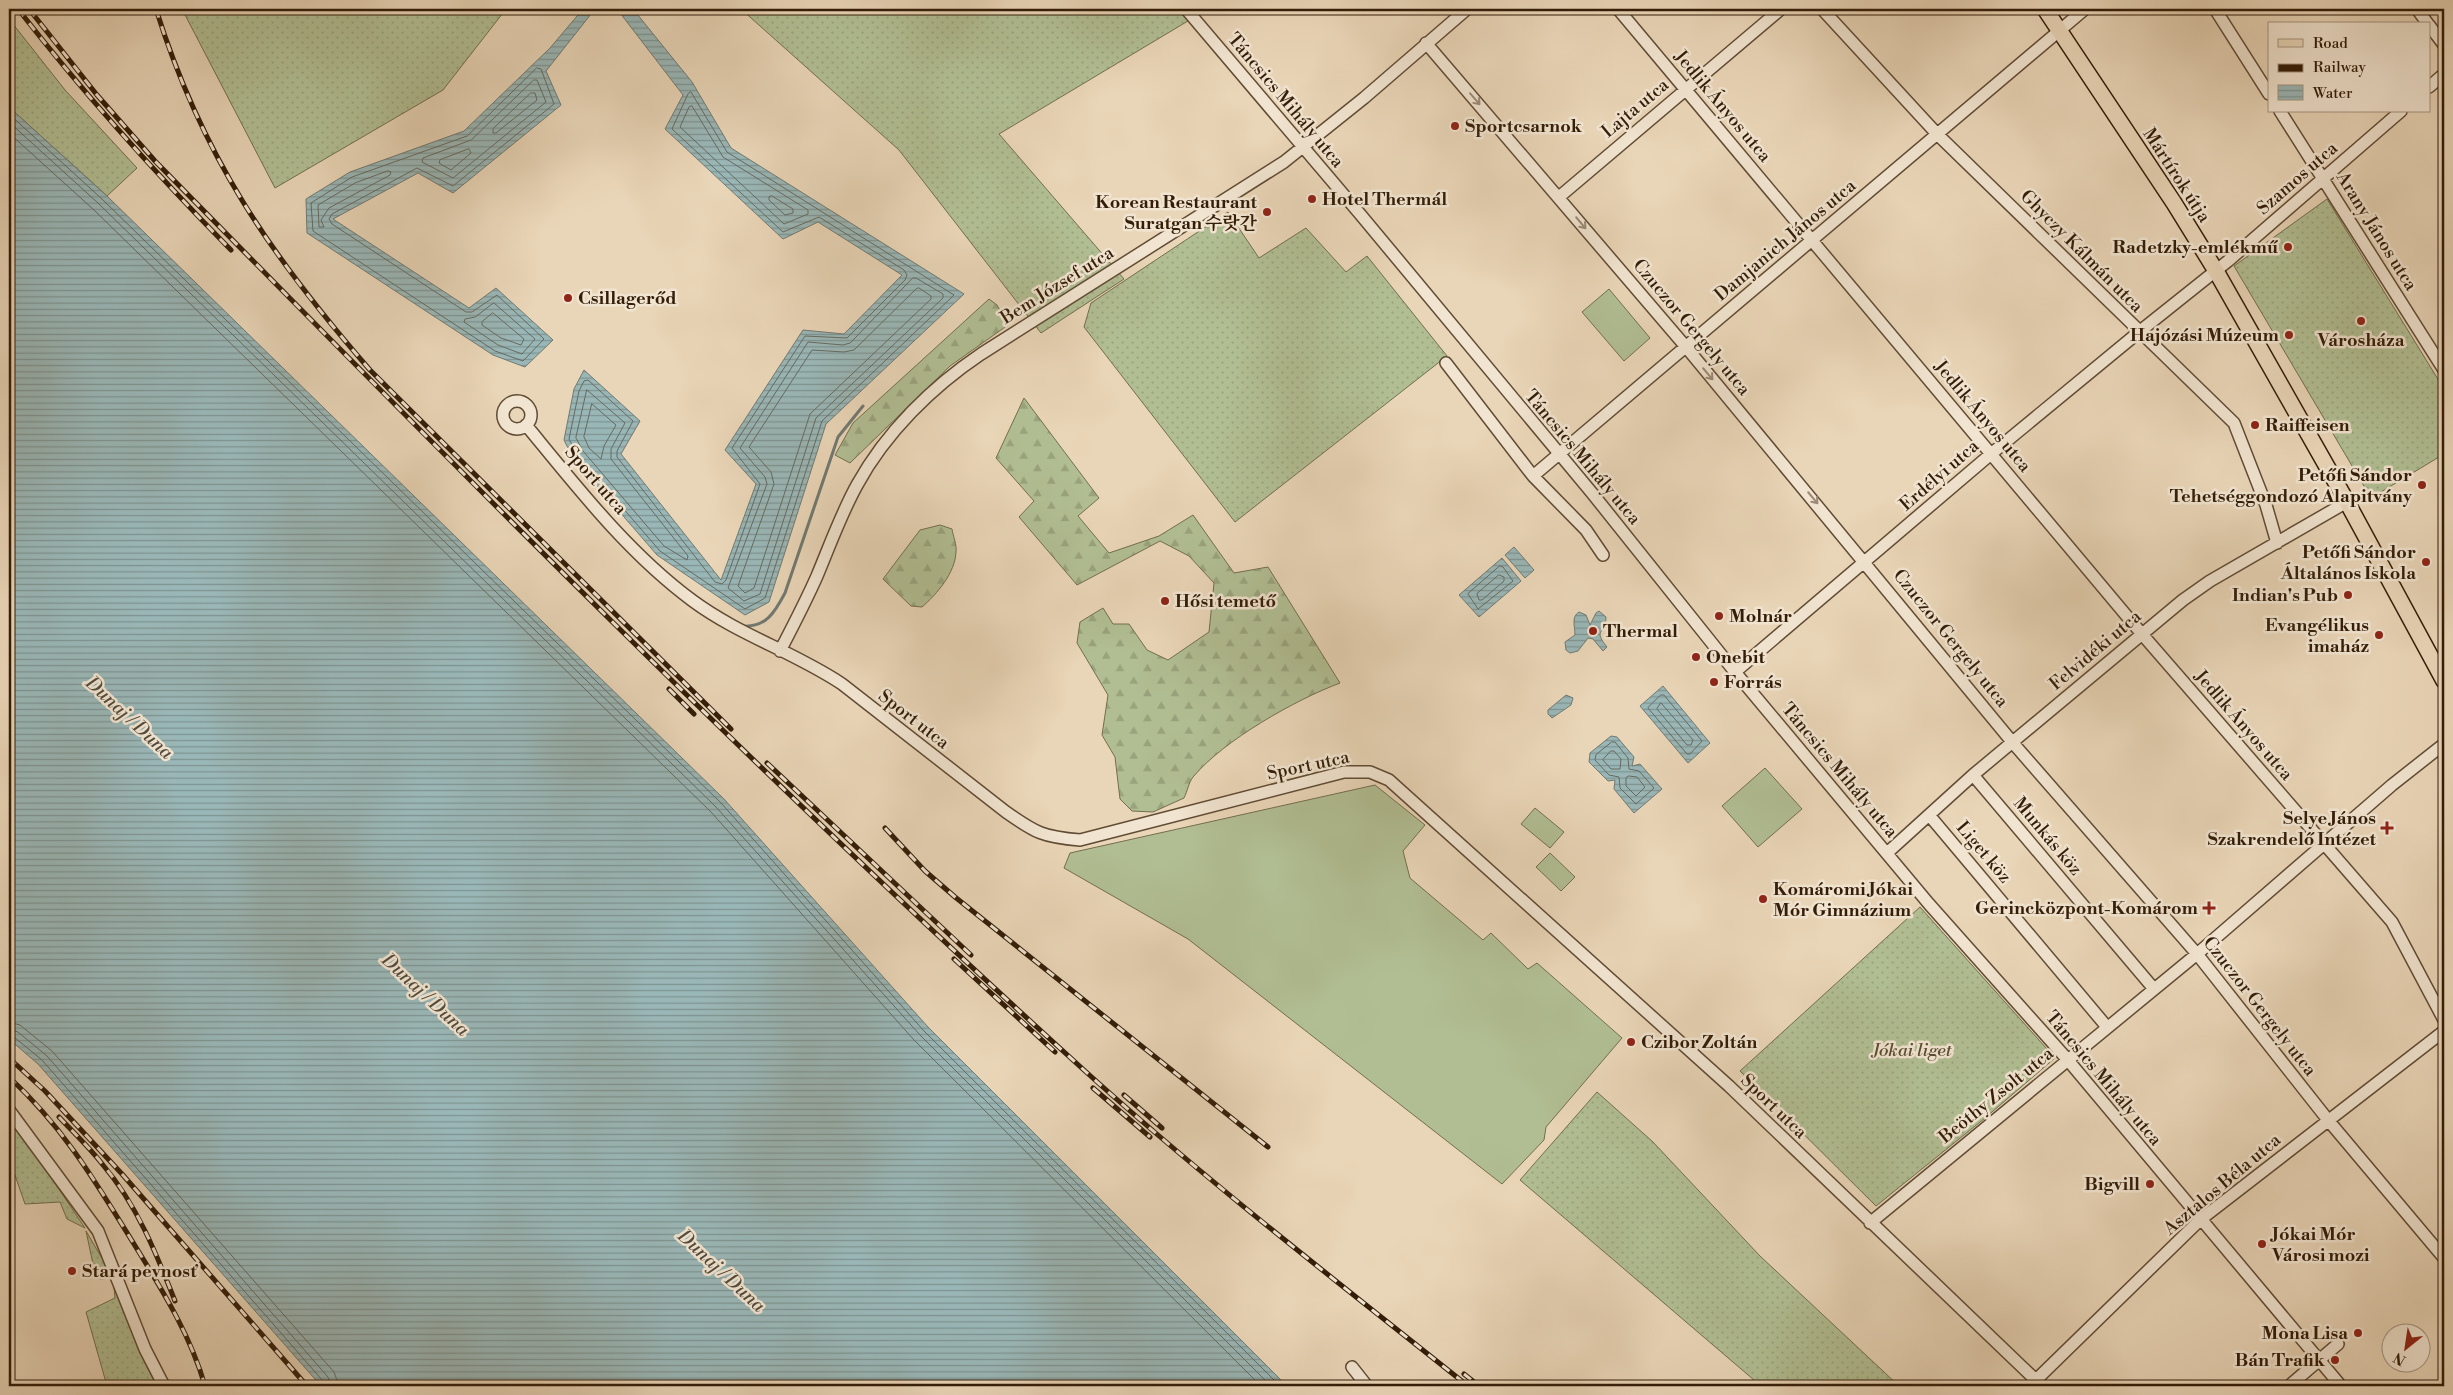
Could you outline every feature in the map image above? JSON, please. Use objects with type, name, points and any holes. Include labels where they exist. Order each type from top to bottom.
[{"type":"main road","name":"Mártírok útja","points":[[2045,9],[2174,203],[2216,270],[2347,502],[2444,681]]},
{"type":"street","name":"Táncsics Mihály utca","points":[[1186,9],[1360,214],[1735,672],[1886,853],[2067,1060],[2318,1361],[2341,1386]]},
{"type":"street","name":"Bem József utca","points":[[780,650],[804,605],[857,484],[876,455],[930,392],[953,372],[1268,173],[1302,147],[1467,9]]},
{"type":"street","name":"Jedlik Ányos utca","points":[[1618,9],[2141,633],[2392,922],[2444,1020]]},
{"type":"street","name":"Lajta utca","points":[[1559,197],[1781,9]]},
{"type":"street","name":"Ghyczy Kálmán utca","points":[[1822,9],[1938,135],[2234,423],[2266,505],[2277,543]]},
{"type":"street","name":"Damjanich János utca","points":[[1533,476],[2085,9]]},
{"type":"street","points":[[2215,9],[2268,92]]},
{"type":"street","points":[[2417,9],[2427,22]]},
{"type":"street","points":[[2430,25],[2444,45]]},
{"type":"street","name":"Czuczor Gergely utca","points":[[1426,43],[1686,347],[1866,562],[2013,743],[2197,954],[2328,1120],[2444,1258]]},
{"type":"street","points":[[2430,86],[2444,74]]},
{"type":"street","name":"Arany János utca","points":[[2281,112],[2444,370]]},
{"type":"street","name":"Szamos utca","points":[[2216,270],[2400,112]]},
{"type":"street","name":"Erdélyi utca","points":[[1735,672],[1991,454],[2216,270]]},
{"type":"street","points":[[1446,363],[1533,476],[1586,530],[1603,555]]},
{"type":"street","name":"Sport utca","points":[[526,425],[570,478],[642,558],[692,601],[780,650],[816,667],[842,684],[1006,812],[1030,828],[1050,838],[1080,840],[1344,772],[1370,772],[1379,774],[1389,780],[1729,1086],[2039,1383]]},
{"type":"street","name":"Felvidéki utca","points":[[1886,853],[1973,775],[2141,633],[2210,581],[2347,502]]},
{"type":"street","name":"Beöthy Zsolt utca","points":[[1870,1222],[2197,954],[2392,785],[2444,744]]},
{"type":"street","name":"Munkás köz","points":[[1973,775],[2154,989]]},
{"type":"street","name":"Liget köz","points":[[1930,815],[2107,1027]]},
{"type":"street","name":"Asztalos Béla utca","points":[[2039,1383],[2200,1220],[2444,1031]]},
{"type":"street","points":[[9,1110],[98,1231],[145,1349],[164,1386]]},
{"type":"street","points":[[2289,1386],[2338,1344]]},
{"type":"street","points":[[1352,1367],[1367,1386]]},
{"type":"green space","points":[[182,9],[506,9],[443,90],[275,188]]},
{"type":"green space","points":[[741,9],[1208,9],[999,134],[1124,279],[1041,333],[899,150]]},
{"type":"green space","points":[[9,19],[65,90],[137,168],[107,196],[9,107]]},
{"type":"green space","points":[[2327,199],[2444,389],[2444,454],[2371,498],[2234,266]]},
{"type":"green space","points":[[1228,212],[1259,258],[1306,228],[1346,272],[1367,256],[1447,356],[1235,522],[1084,327],[1091,303]]},
{"type":"green space","points":[[1609,289],[1650,338],[1624,361],[1582,312]]},
{"type":"green space","points":[[989,299],[997,305],[1008,325],[950,366],[850,463],[835,455],[853,423]]},
{"type":"green space","points":[[1024,398],[1099,498],[1078,516],[1109,553],[1159,536],[1193,515],[1234,573],[1268,567],[1340,683],[1282,710],[1241,735],[1206,763],[1193,777],[1184,798],[1153,812],[1132,811],[1120,799],[1115,757],[1102,735],[1108,695],[1077,643],[1080,622],[1103,608],[1113,624],[1129,624],[1147,650],[1168,660],[1209,632],[1214,583],[1189,556],[1160,541],[1077,585],[1019,517],[1034,501],[996,458]]},
{"type":"green space","points":[[940,525],[952,529],[956,549],[955,560],[949,575],[928,602],[922,607],[911,606],[883,579],[920,530]]},
{"type":"green space","points":[[1765,768],[1802,809],[1758,847],[1722,806]]},
{"type":"green space","points":[[1375,785],[1425,825],[1403,851],[1410,878],[1483,940],[1491,933],[1528,969],[1537,963],[1622,1038],[1546,1127],[1544,1140],[1502,1184],[1188,939],[1064,868],[1070,853]]},
{"type":"green space","points":[[1535,808],[1564,832],[1550,848],[1521,824]]},
{"type":"green space","points":[[1550,853],[1575,877],[1561,891],[1536,867]]},
{"type":"green space","name":"Jókai liget","points":[[1920,907],[2055,1058],[1985,1118],[1876,1206],[1740,1071]]},
{"type":"green space","points":[[1597,1092],[1653,1142],[1760,1256],[1899,1386],[1761,1386],[1520,1180]]},
{"type":"green space","points":[[9,1120],[28,1143],[85,1228],[67,1219],[60,1202],[25,1204],[9,1158]]},
{"type":"green space","points":[[86,1231],[113,1277],[157,1386],[107,1386],[86,1312],[115,1298],[113,1278],[100,1279],[96,1264],[93,1264]]},
{"type":"water","points":[[583,9],[595,9],[546,71],[561,105],[453,193],[418,173],[333,219],[469,308],[496,288],[553,340],[525,367],[493,355],[307,233],[306,199],[350,172],[464,131],[550,48]]},
{"type":"water","points":[[617,9],[633,9],[692,82],[731,148],[964,294],[826,424],[769,602],[745,615],[657,555],[573,458],[564,440],[574,389],[584,370],[640,421],[621,454],[721,580],[756,484],[725,450],[803,330],[844,334],[902,275],[818,222],[783,239],[665,129],[683,95]]},
{"type":"water","name":"Dunaj / Duna","points":[[9,107],[107,196],[724,799],[928,1027],[1287,1386],[321,1386],[38,1064],[9,1039]]},
{"type":"water","points":[[1514,547],[1534,570],[1525,578],[1505,555]]},
{"type":"water","points":[[1502,558],[1521,581],[1479,617],[1459,595]]},
{"type":"water","points":[[1599,611],[1606,617],[1600,634],[1607,647],[1603,651],[1593,639],[1588,638],[1578,651],[1570,653],[1566,650],[1565,642],[1575,635],[1575,616],[1579,612],[1586,615],[1590,625]]},
{"type":"water","points":[[1663,686],[1710,743],[1688,763],[1640,706]]},
{"type":"water","points":[[1566,695],[1573,698],[1571,705],[1552,718],[1548,714],[1548,710]]},
{"type":"water","points":[[1611,736],[1617,737],[1634,757],[1632,766],[1640,764],[1662,789],[1634,813],[1614,789],[1615,780],[1608,781],[1589,762],[1590,753]]},
{"type":"waterway","points":[[742,626],[750,626],[764,621],[773,612],[785,593],[838,437],[863,406]]},
{"type":"railway","points":[[18,9],[121,132],[231,250]]},
{"type":"railway","points":[[29,9],[97,95],[155,161],[613,623],[847,849],[965,961],[1131,1112],[1274,1232],[1468,1386]]},
{"type":"railway","points":[[156,9],[174,62],[218,158],[270,244],[334,328],[370,370],[731,729]]},
{"type":"railway","points":[[669,689],[694,714]]},
{"type":"railway","points":[[767,763],[971,955]]},
{"type":"railway","points":[[885,828],[925,871],[955,897],[1268,1147]]},
{"type":"railway","points":[[954,959],[1055,1052]]},
{"type":"railway","points":[[9,1058],[45,1091],[122,1174],[307,1386]]},
{"type":"railway","points":[[9,1077],[46,1116],[78,1156],[106,1198],[155,1278],[183,1330],[192,1348],[205,1386]]},
{"type":"railway","points":[[1093,1088],[1150,1137]]},
{"type":"railway","points":[[1124,1095],[1162,1128]]},
{"type":"railway","points":[[59,1117],[98,1159],[126,1196],[153,1247],[175,1301]]},
{"type":"railway","points":[[1464,1374],[1479,1386]]},
{"type":"place","name":"Sportcsarnok","points":[[1455,126]]},
{"type":"place","name":"Hotel Thermál","points":[[1312,199]]},
{"type":"place","name":"Korean Restaurant Suratgan 수랏간","points":[[1267,212]]},
{"type":"place","name":"Radetzky-emlékmű","points":[[2288,247]]},
{"type":"place","name":"Csillagerőd","points":[[568,298]]},
{"type":"place","name":"Városháza","points":[[2361,321]]},
{"type":"place","name":"Hajózási Múzeum","points":[[2289,335]]},
{"type":"place","name":"Raiffeisen","points":[[2255,425]]},
{"type":"place","name":"Petőfi Sándor Tehetséggondozó Alapitvány","points":[[2422,485]]},
{"type":"place","name":"Petőfi Sándor Általános Iskola","points":[[2426,562]]},
{"type":"place","name":"Indian's Pub","points":[[2348,595]]},
{"type":"place","name":"Hősi temető","points":[[1165,601]]},
{"type":"place","name":"Molnár","points":[[1719,616]]},
{"type":"place","name":"Thermal","points":[[1593,631]]},
{"type":"place","name":"Evangélikus imaház","points":[[2379,635]]},
{"type":"place","name":"Onebit","points":[[1696,657]]},
{"type":"place","name":"Forrás","points":[[1714,682]]},
{"type":"place","name":"Selye János Szakrendelő Intézet","points":[[2387,828]]},
{"type":"place","name":"Komáromi Jókai Mór Gimnázium","points":[[1763,899]]},
{"type":"place","name":"Gerincközpont-Komárom","points":[[2209,908]]},
{"type":"place","name":"Czibor Zoltán","points":[[1631,1042]]},
{"type":"place","name":"Bigvill","points":[[2150,1184]]},
{"type":"place","name":"Jókai Mór Városi mozi","points":[[2262,1244]]},
{"type":"place","name":"Stará pevnosť","points":[[72,1271]]},
{"type":"place","name":"Mona Lisa","points":[[2358,1333]]},
{"type":"place","name":"Bán Trafik","points":[[2335,1360]]}]
